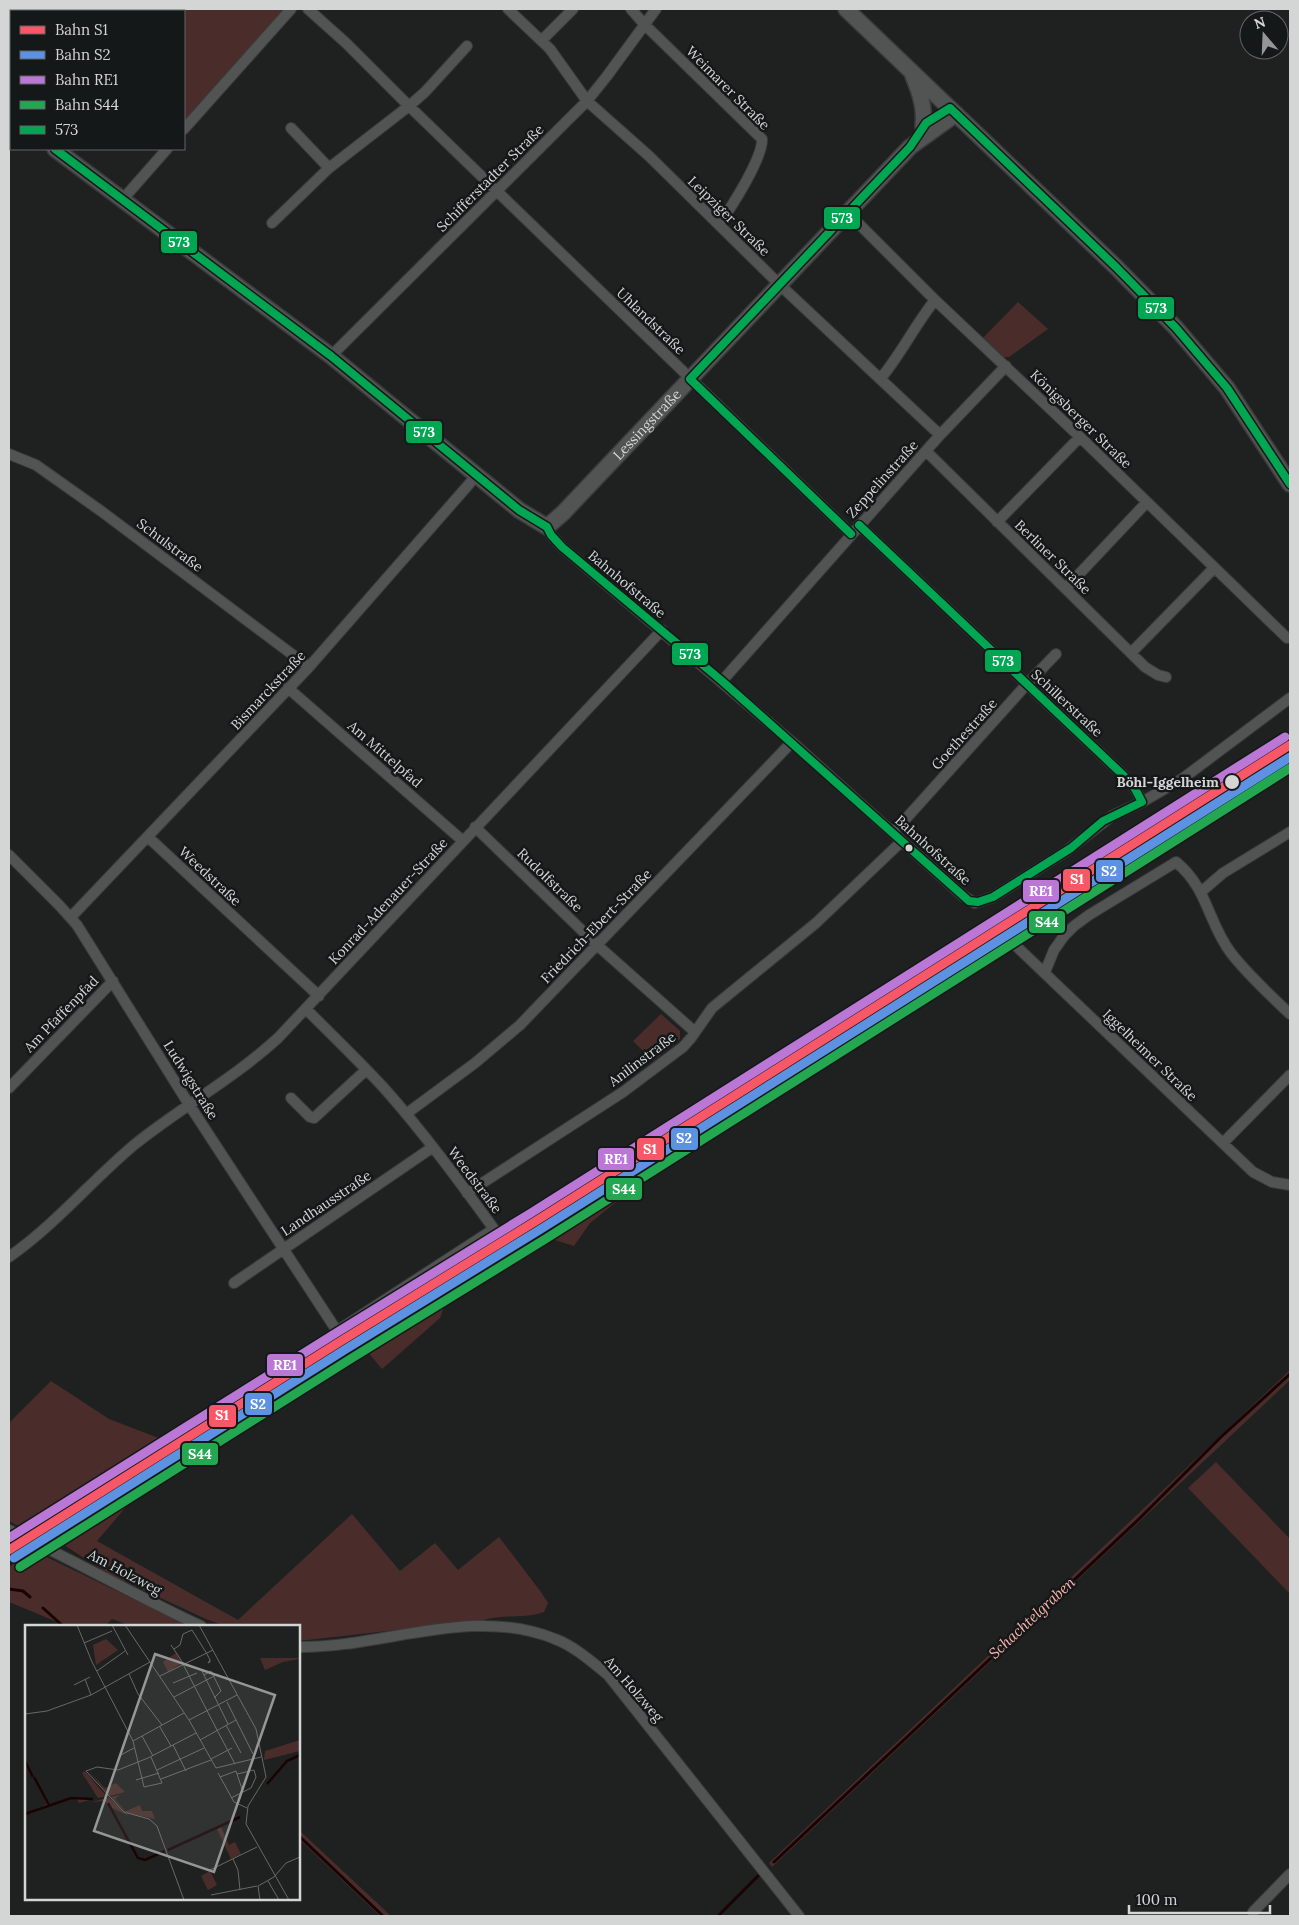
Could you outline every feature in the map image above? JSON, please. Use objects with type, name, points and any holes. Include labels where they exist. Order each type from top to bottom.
[{"type":"street","points":[[185,128],[291,9]]},
{"type":"street","name":"Uhlandstraße","points":[[308,9],[346,43],[851,534]]},
{"type":"street","name":"Leipziger Straße","points":[[508,9],[542,40],[586,101],[648,156],[780,285],[940,435]]},
{"type":"street","points":[[542,40],[574,9]]},
{"type":"street","name":"Weimarer Straße","points":[[631,9],[762,139],[762,146],[755,163],[719,224]]},
{"type":"street","name":"Schifferstadter Straße","points":[[331,356],[586,101],[607,76],[656,9]]},
{"type":"street","points":[[846,9],[1116,267],[1176,328],[1227,388],[1290,484]]},
{"type":"street","points":[[272,223],[329,168],[425,92],[467,46]]},
{"type":"street","points":[[910,70],[922,98],[924,116],[922,126]]},
{"type":"street","name":"Lessingstraße","points":[[910,147],[922,126],[934,116],[953,111]]},
{"type":"street","name":"Lessingstraße","points":[[547,526],[563,513],[910,147],[953,111]]},
{"type":"street","points":[[290,128],[329,168]]},
{"type":"street","points":[[56,150],[331,356],[519,510],[547,526]]},
{"type":"street","points":[[123,199],[166,150]]},
{"type":"street","name":"Königsberger Straße","points":[[855,220],[935,300],[1080,436],[1287,638]]},
{"type":"street","points":[[881,378],[890,368],[922,316],[935,300]]},
{"type":"street","name":"Zeppelinstraße","points":[[722,681],[940,435],[1006,366]]},
{"type":"street","points":[[997,522],[1080,436]]},
{"type":"street","name":"Berliner Straße","points":[[926,451],[1131,653],[1152,672],[1166,677]]},
{"type":"street","name":"Schulstraße","points":[[9,454],[36,465],[102,511],[309,667]]},
{"type":"street","name":"Bismarckstraße","points":[[71,917],[309,667],[477,475]]},
{"type":"street","points":[[1066,588],[1147,502]]},
{"type":"street","name":"Schillerstraße","points":[[859,525],[1123,775],[1134,787],[1142,802]]},
{"type":"street","name":"Bahnhofstraße","points":[[547,526],[551,535],[562,547],[722,681],[963,896],[975,903],[993,897],[1071,848],[1103,822],[1182,780],[1290,698]]},
{"type":"street","points":[[1131,653],[1214,568]]},
{"type":"street","name":"Konrad-Adenauer-Straße","points":[[9,1257],[39,1234],[146,1136],[248,1064],[306,1009],[662,630]]},
{"type":"street","name":"Goethestraße","points":[[893,833],[1056,654]]},
{"type":"street","name":"Am Mittelpfad","points":[[288,688],[463,841]]},
{"type":"street","name":"Friedrich-Ebert-Straße","points":[[406,1114],[475,1064],[514,1030],[792,742]]},
{"type":"street","name":"Rudolfstraße","points":[[475,827],[597,945],[695,1032]]},
{"type":"street","points":[[1202,892],[1223,874],[1290,832]]},
{"type":"street","name":"Weedstraße","points":[[148,837],[319,996]]},
{"type":"street","name":"Anilinstraße","points":[[467,1193],[623,1092],[683,1047],[712,1008],[816,923],[902,841]]},
{"type":"street","name":"Ludwigstraße","points":[[9,855],[71,917],[190,1106],[337,1331]]},
{"type":"street","points":[[1045,972],[1054,950],[1074,926],[1088,915],[1176,862],[1188,872],[1202,892],[1223,942],[1231,954],[1290,1014]]},
{"type":"street","name":"Iggelheimer Straße","points":[[1012,943],[1045,972],[1253,1172],[1272,1182],[1290,1185]]},
{"type":"street","name":"Am Pfaffenpfad","points":[[9,1088],[113,981]]},
{"type":"street","name":"Weedstraße","points":[[306,1009],[406,1114],[494,1229],[337,1331]]},
{"type":"street","points":[[291,1098],[310,1117],[314,1118],[366,1070]]},
{"type":"street","points":[[1223,1143],[1290,1075]]},
{"type":"street","name":"Landhausstraße","points":[[234,1283],[433,1147]]},
{"type":"street","name":"Am Holzweg","points":[[9,1530],[67,1557],[118,1586],[199,1625]]},
{"type":"street","name":"Am Holzweg","points":[[300,1647],[486,1625],[519,1629],[556,1639],[590,1660],[608,1675],[800,1916]]},
{"type":"street","points":[[1253,1912],[1290,1874]]},
{"type":"shaded area","points":[[286,9],[185,121],[185,10],[135,10]]},
{"type":"shaded area","points":[[1018,302],[1048,329],[1009,357],[1001,357],[982,339]]},
{"type":"shaded area","points":[[661,1014],[680,1031],[680,1039],[653,1061],[633,1041]]},
{"type":"shaded area","points":[[630,1174],[636,1181],[621,1198],[590,1223],[574,1246],[536,1234]]},
{"type":"shaded area","points":[[451,1287],[440,1318],[382,1369],[361,1344]]},
{"type":"shaded area","points":[[1290,1370],[1290,1380],[772,1867],[769,1863]]},
{"type":"shaded area","points":[[51,1381],[109,1419],[169,1442],[28,1531],[9,1521],[9,1423]]},
{"type":"shaded area","points":[[1216,1462],[1290,1539],[1290,1594],[1188,1488]]},
{"type":"shaded area","points":[[129,1488],[140,1496],[126,1507],[97,1541],[238,1620],[352,1514],[400,1571],[435,1543],[458,1570],[499,1537],[548,1603],[544,1612],[536,1614],[300,1641],[300,1625],[222,1625],[206,1619],[109,1574],[50,1536]]},
{"type":"shaded area","points":[[32,1550],[187,1625],[128,1625],[112,1619],[106,1625],[65,1625],[9,1602],[9,1567]]},
{"type":"shaded area","points":[[300,1831],[391,1916],[380,1916],[300,1840]]},
{"type":"waterway","name":"Schachtelgraben","points":[[774,1862],[1139,1519],[1221,1437],[1290,1374]]},
{"type":"waterway","name":"Schachtelgraben","points":[[9,1589],[23,1591],[30,1597]]},
{"type":"waterway","name":"Schachtelgraben","points":[[43,1608],[62,1625]]},
{"type":"waterway","name":"Schachtelgraben","points":[[300,1837],[383,1916]]},
{"type":"waterway","name":"Schachtelgraben","points":[[718,1916],[759,1875]]},
{"type":"rail line","name":"RE1","points":[[9,1538],[531,1213],[1285,737]]},
{"type":"rail line","name":"S1","points":[[9,1550],[536,1221],[1290,745]]},
{"type":"rail line","name":"S2","points":[[14,1558],[541,1229],[1290,757]]},
{"type":"rail line","name":"S44","points":[[20,1567],[547,1238],[1290,768]]},
{"type":"transit line","name":"573","points":[[690,379],[910,147],[926,123],[950,108],[1116,267],[1176,328],[1227,388],[1290,484]]},
{"type":"transit line","name":"573","points":[[56,150],[331,356],[519,510],[547,527]]},
{"type":"transit line","name":"573","points":[[690,379],[851,534]]},
{"type":"transit line","name":"573","points":[[859,525],[1123,775],[1134,787],[1142,802]]},
{"type":"transit line","name":"573","points":[[547,527],[551,535],[562,547],[722,681],[969,901],[978,902],[993,897],[1071,848],[1103,821],[1142,802]]},
{"type":"place","name":"Böhl-Iggelheim","points":[[1232,782]]}]
